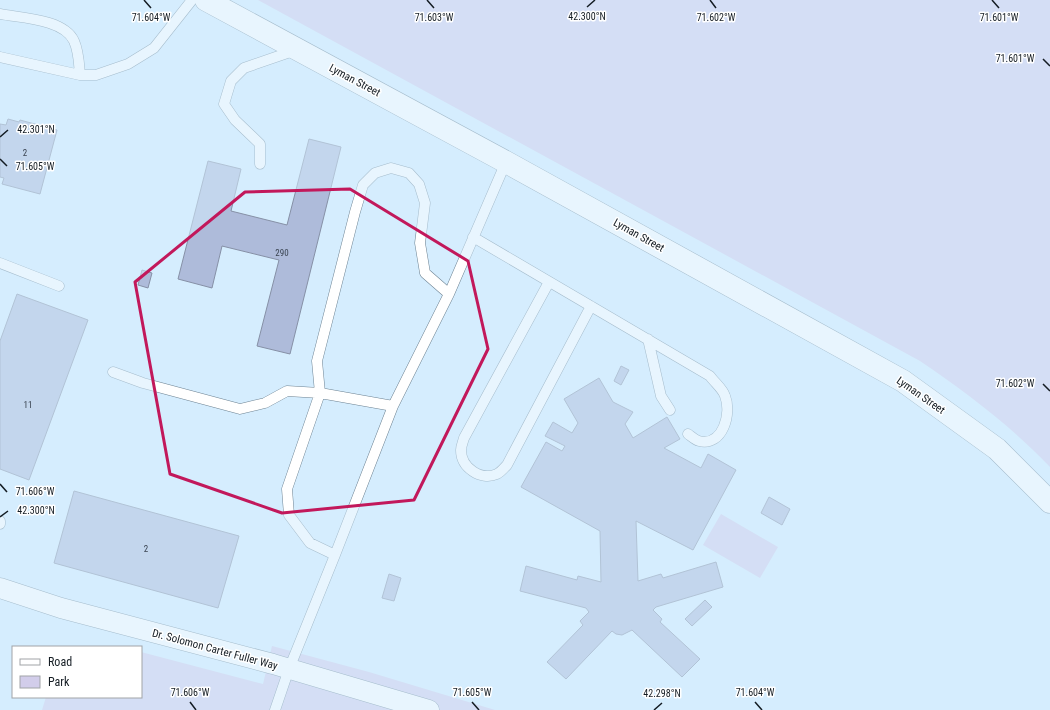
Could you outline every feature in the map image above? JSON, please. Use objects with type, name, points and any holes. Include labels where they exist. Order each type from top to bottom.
[{"type":"street","name":"Lyman Street","points":[[206,0],[506,162],[903,381],[997,449],[1050,502]]},
{"type":"street","name":"Dr. Solomon Carter Fuller Way","points":[[0,588],[61,608],[289,669],[429,710]]},
{"type":"lane","points":[[0,57],[80,75],[96,75],[128,64],[154,48],[192,0]]},
{"type":"lane","points":[[0,14],[48,22],[62,28],[74,40],[78,53],[80,75]]},
{"type":"lane","points":[[260,164],[260,144],[236,120],[224,104],[231,80],[244,68],[298,50]]},
{"type":"lane","points":[[275,710],[289,669],[393,406],[449,294],[506,162]]},
{"type":"lane","points":[[335,555],[310,543],[289,515],[287,489],[320,394],[317,361],[355,212],[363,185],[375,173],[391,168],[409,173],[419,184],[425,203],[420,243],[425,273],[449,294]]},
{"type":"lane","points":[[473,237],[710,376],[725,396],[728,416],[721,433],[710,441],[699,441],[688,434]]},
{"type":"lane","points":[[0,263],[59,286]]},
{"type":"lane","points":[[549,282],[464,438],[461,451],[464,462],[471,471],[484,476],[498,474],[506,465],[591,306]]},
{"type":"lane","points":[[648,340],[661,396],[670,410]]},
{"type":"lane","points":[[113,372],[142,383],[240,409],[265,403],[287,391],[320,394],[393,406]]},
{"type":"highlighted area","points":[[350,189],[468,261],[488,349],[414,500],[282,513],[170,474],[135,282],[245,192]]},
{"type":"green space","points":[[258,0],[1050,0],[1050,467],[1004,424],[955,385],[920,361]]},
{"type":"green space","points":[[721,514],[778,547],[760,578],[703,545]]},
{"type":"green space","points":[[272,646],[369,672],[495,710],[42,710],[46,698],[142,698],[142,652],[263,684]]},
{"type":"building","points":[[8,119],[19,122],[20,120],[57,130],[40,194],[2,184],[4,178],[0,177],[0,124],[6,125]]},
{"type":"building","points":[[309,139],[341,147],[290,354],[257,346],[279,260],[222,246],[212,288],[178,279],[208,161],[241,169],[231,211],[287,225]]},
{"type":"building","points":[[142,270],[152,273],[148,288],[138,285]]},
{"type":"building","points":[[17,294],[88,320],[29,480],[0,469],[0,341]]},
{"type":"building","points":[[621,366],[629,370],[621,385],[614,381]]},
{"type":"building","points":[[599,378],[613,402],[633,412],[625,424],[633,438],[667,417],[680,439],[664,448],[701,468],[708,454],[736,470],[693,550],[636,521],[638,581],[661,574],[663,578],[716,562],[723,587],[656,607],[653,610],[662,619],[660,622],[700,659],[682,677],[632,630],[622,635],[616,634],[612,631],[566,679],[547,662],[583,625],[580,621],[589,612],[586,608],[520,591],[526,566],[577,580],[578,576],[601,582],[600,531],[521,487],[546,442],[562,451],[565,446],[545,436],[553,422],[572,433],[578,423],[564,399]]},
{"type":"building","points":[[74,491],[239,536],[218,608],[54,563]]},
{"type":"building","points":[[769,497],[790,509],[782,525],[761,513]]},
{"type":"building","points":[[389,574],[401,578],[394,601],[382,598]]},
{"type":"building","points":[[705,600],[712,607],[692,626],[685,619]]}]
